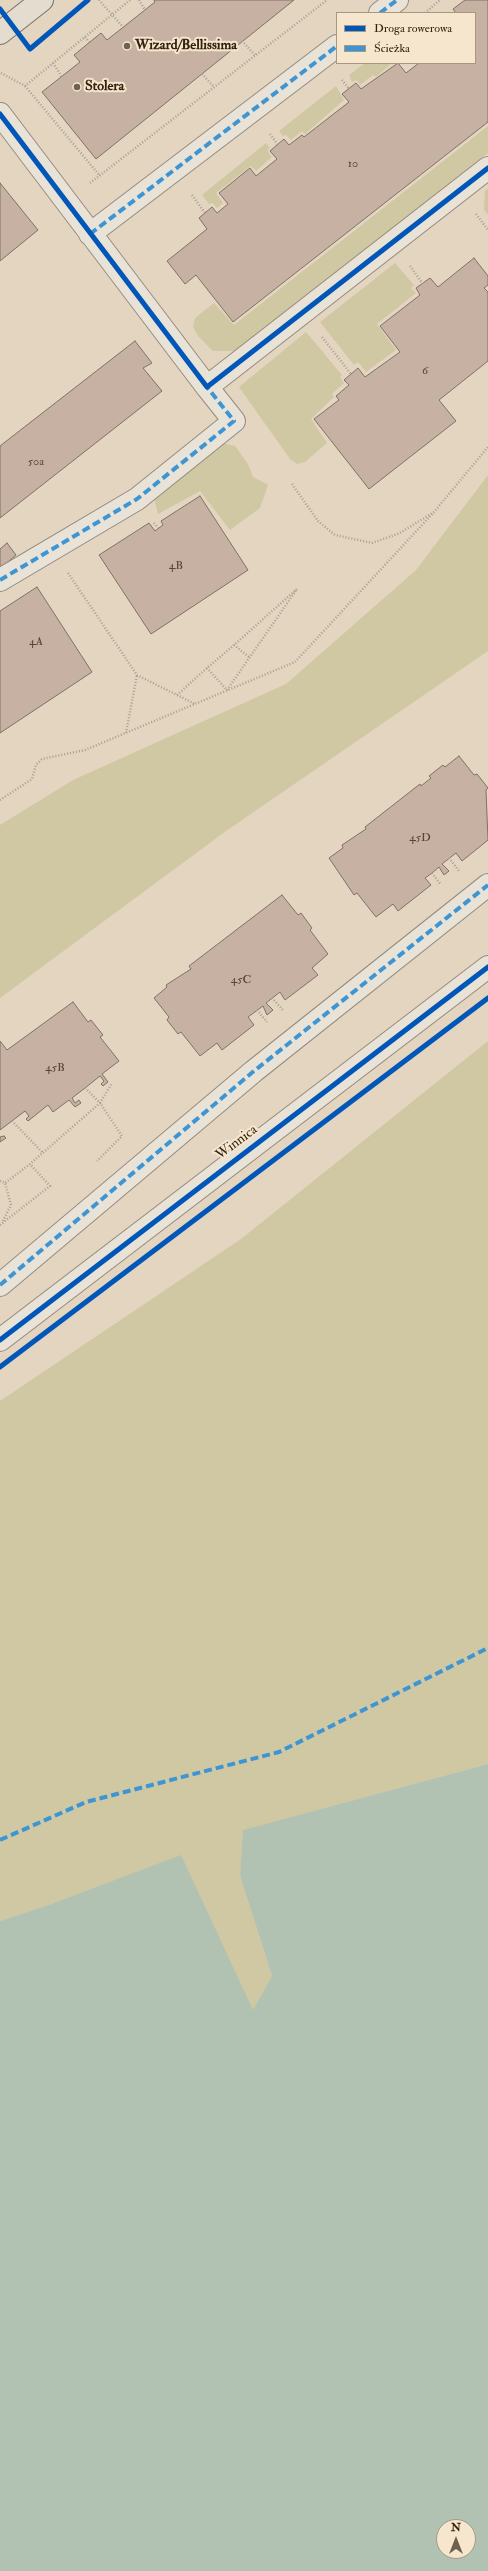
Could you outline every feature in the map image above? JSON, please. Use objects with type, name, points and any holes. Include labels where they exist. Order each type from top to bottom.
[{"type":"main road","points":[[0,33],[42,0]]},
{"type":"street","points":[[381,12],[397,0]]},
{"type":"street","points":[[90,234],[336,47]]},
{"type":"street","points":[[0,114],[234,421],[137,499],[0,580]]},
{"type":"street","points":[[208,387],[488,168]]},
{"type":"street","points":[[0,1284],[254,1071],[488,885]]},
{"type":"street","name":"Winnica","points":[[0,1340],[488,967]]},
{"type":"path","points":[[99,0],[114,14],[123,27]]},
{"type":"path","points":[[25,86],[130,0]]},
{"type":"path","points":[[139,0],[145,10]]},
{"type":"path","points":[[66,202],[327,0]]},
{"type":"path","points":[[427,12],[440,0]]},
{"type":"path","points":[[85,37],[90,43]]},
{"type":"path","points":[[242,42],[255,55]]},
{"type":"path","points":[[53,63],[62,77]]},
{"type":"path","points":[[1,73],[25,86],[100,176]]},
{"type":"path","points":[[202,74],[214,87]]},
{"type":"path","points":[[339,77],[349,89]]},
{"type":"path","points":[[269,133],[278,145]]},
{"type":"path","points":[[191,193],[205,213]]},
{"type":"path","points":[[303,313],[351,374]]},
{"type":"path","points":[[0,800],[32,779],[36,765],[42,759],[85,750],[295,662],[434,512],[488,447]]},
{"type":"path","points":[[292,484],[318,521],[335,534],[372,543],[400,533],[434,512]]},
{"type":"path","points":[[52,550],[137,675],[195,704]]},
{"type":"path","points":[[177,695],[297,589],[227,690]]},
{"type":"path","points":[[234,645],[249,657]]},
{"type":"path","points":[[207,668],[227,690]]},
{"type":"path","points":[[126,733],[137,675]]},
{"type":"path","points":[[0,1182],[5,1183],[30,1164],[100,1103],[112,1083]]},
{"type":"path","points":[[84,1088],[100,1103],[122,1136],[95,1163]]},
{"type":"path","points":[[12,1121],[43,1153]]},
{"type":"path","points":[[1,1224],[50,1186],[30,1164]]},
{"type":"path","points":[[1,1224],[11,1205],[5,1183]]},
{"type":"shaded area","points":[[364,64],[391,64],[376,77],[373,75],[360,85],[357,80],[352,82],[349,75]]},
{"type":"shaded area","points":[[336,86],[344,100],[305,134],[302,131],[291,140],[286,135],[283,136],[279,131]]},
{"type":"shaded area","points":[[488,126],[488,153],[246,344],[235,351],[213,351],[198,336],[193,327],[195,318],[214,303],[234,325]]},
{"type":"shaded area","points":[[266,143],[270,148],[267,150],[272,157],[256,171],[251,166],[216,193],[223,203],[217,208],[213,203],[209,204],[202,195]]},
{"type":"shaded area","points":[[488,188],[488,215],[484,210],[485,191]]},
{"type":"shaded area","points":[[395,263],[414,285],[411,288],[416,293],[377,324],[396,350],[366,372],[358,362],[354,365],[320,322]]},
{"type":"shaded area","points":[[306,332],[342,375],[340,377],[344,383],[332,394],[334,397],[311,419],[327,443],[305,462],[297,464],[290,459],[239,387]]},
{"type":"shaded area","points":[[223,443],[235,446],[248,464],[253,477],[268,485],[260,508],[230,530],[200,491],[158,514],[154,498]]},
{"type":"shaded area","points":[[488,475],[488,651],[226,831],[0,998],[0,825],[73,780],[286,684],[416,570]]},
{"type":"shaded area","points":[[488,1041],[488,1764],[244,1830],[240,1876],[272,1976],[253,2011],[54,1903],[0,1921],[0,1401],[241,1239]]},
{"type":"shaded area","points":[[488,1764],[488,2571],[0,2571],[0,1921],[54,1903],[181,1855],[253,2010],[272,1976],[240,1876],[243,1830]]},
{"type":"building","points":[[154,0],[294,0],[96,159],[42,92],[80,62],[74,55],[101,33],[107,40],[155,2]]},
{"type":"building","points":[[465,0],[488,0],[488,122],[233,322],[196,275],[185,284],[167,261],[207,229],[199,218],[212,207],[217,213],[228,204],[219,193],[250,168],[256,176],[277,159],[270,151],[284,139],[289,145],[302,135],[304,137],[349,102],[342,94],[356,83],[361,89],[397,64],[399,64],[406,73],[418,64],[476,64],[476,12],[455,12],[453,9]]},
{"type":"building","points":[[0,183],[38,230],[0,261]]},
{"type":"building","points":[[474,258],[488,276],[488,285],[484,288],[488,292],[488,361],[439,400],[456,421],[369,489],[314,419],[339,400],[336,396],[349,385],[344,380],[358,368],[365,377],[400,352],[380,326],[420,295],[416,288],[430,278],[438,287]]},
{"type":"building","points":[[135,341],[152,363],[143,368],[162,391],[0,518],[0,446]]},
{"type":"building","points":[[200,496],[248,570],[151,634],[99,555],[149,523],[155,531],[163,525],[161,521]]},
{"type":"building","points":[[7,543],[16,555],[0,569],[0,549]]},
{"type":"building","points":[[37,587],[92,672],[0,733],[0,611]]},
{"type":"building","points":[[459,756],[474,775],[477,774],[488,788],[486,790],[488,840],[462,861],[456,853],[442,864],[449,871],[444,875],[439,867],[425,878],[431,885],[398,911],[393,904],[376,917],[357,893],[354,895],[329,858],[343,848],[342,845],[366,829],[365,827],[420,784],[421,786],[431,778],[429,776],[443,765],[445,767]]},
{"type":"building","points":[[282,895],[298,915],[301,913],[312,928],[310,930],[328,954],[312,968],[318,975],[285,1000],[280,992],[266,1003],[273,1010],[267,1015],[263,1006],[248,1017],[254,1025],[222,1050],[217,1043],[200,1056],[181,1032],[178,1034],[167,1020],[169,1017],[154,998],[167,987],[166,985],[191,969],[189,966]]},
{"type":"building","points":[[73,1002],[88,1022],[91,1020],[103,1035],[100,1037],[119,1061],[102,1074],[108,1082],[103,1086],[101,1084],[104,1081],[100,1076],[72,1098],[75,1103],[79,1100],[81,1103],[75,1107],[69,1100],[53,1112],[48,1105],[28,1121],[26,1119],[29,1116],[25,1111],[0,1130],[0,1041],[7,1050]]},
{"type":"building","points":[[4,1136],[6,1138],[0,1142],[0,1137]]},
{"type":"marked path","points":[[381,12],[397,0]]},
{"type":"marked path","points":[[90,234],[336,47]]},
{"type":"marked path","points":[[0,580],[137,499],[234,421],[207,387]]},
{"type":"marked path","points":[[0,1285],[254,1071],[488,885]]},
{"type":"marked path","points":[[0,1840],[86,1802],[279,1752],[488,1648]]},
{"type":"cycle path","points":[[0,9],[30,49],[88,0]]},
{"type":"cycle path","points":[[0,114],[207,387],[488,168]]},
{"type":"cycle path","points":[[0,1340],[488,967]]},
{"type":"cycle path","points":[[0,1367],[488,998]]},
{"type":"place","name":"Wizard/Bellissima","points":[[127,46]]},
{"type":"place","name":"Stolera","points":[[77,87]]}]
